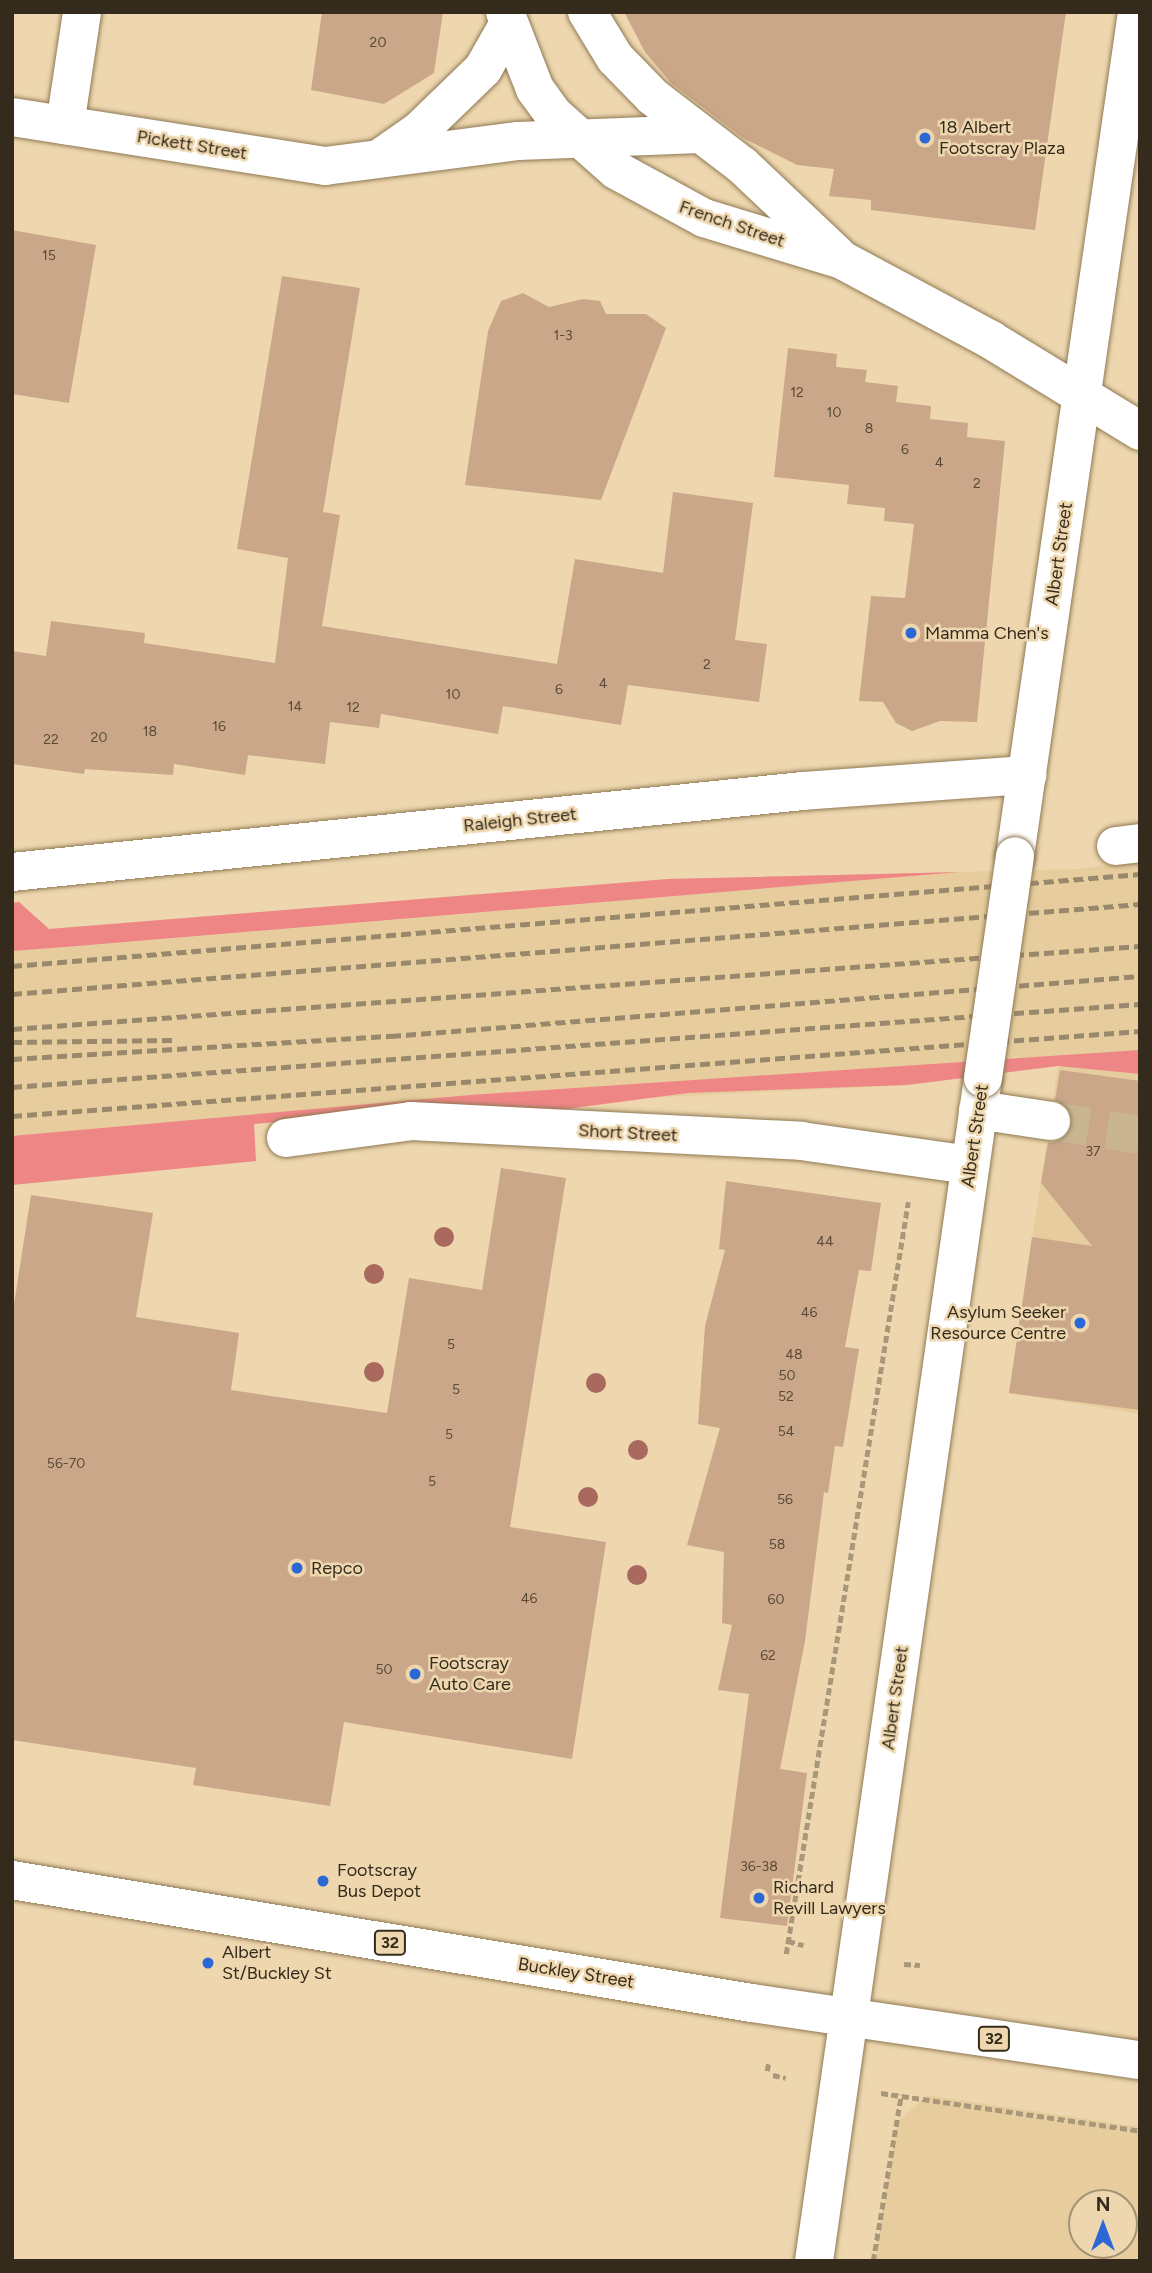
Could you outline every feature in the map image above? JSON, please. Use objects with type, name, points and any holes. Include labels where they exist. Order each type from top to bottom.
[{"type":"street","points":[[65,125],[82,12]]},
{"type":"street","name":"French Street","points":[[587,12],[615,58],[653,97],[743,166],[842,260]]},
{"type":"street","name":"Albert Street","points":[[814,2261],[1138,12]]},
{"type":"street","points":[[372,163],[419,131],[484,69],[507,19]]},
{"type":"street","name":"French Street","points":[[507,19],[535,89],[576,137],[616,170],[704,218],[842,260],[991,340],[1140,431]]},
{"type":"street","name":"Pickett Street","points":[[12,117],[325,166],[372,163],[475,146],[576,137],[700,134]]},
{"type":"street","name":"Raleigh Street","points":[[12,872],[802,790],[1027,775]]},
{"type":"street","points":[[981,1094],[1051,1121]]},
{"type":"street","name":"Short Street","points":[[286,1138],[411,1121],[801,1141],[970,1165]]},
{"type":"street","name":"Buckley Street","points":[[12,1880],[849,2018],[1140,2060]]},
{"type":"path","points":[[786,1954],[908,1199]]},
{"type":"path","points":[[788,1941],[803,1945]]},
{"type":"path","points":[[904,1964],[920,1965]]},
{"type":"path","points":[[767,2071],[769,2061]]},
{"type":"path","points":[[773,2075],[786,2078]]},
{"type":"path","points":[[883,2094],[1140,2131]]},
{"type":"path","points":[[873,2261],[901,2095]]},
{"type":"shaded area","points":[[1140,861],[1140,1414],[1009,1393],[1058,1066],[907,1085],[420,1109],[254,1124],[256,1161],[12,1185],[12,903],[19,902],[49,929],[668,879],[1079,869]]},
{"type":"shaded area","points":[[960,872],[12,951],[12,903],[19,902],[49,929],[668,879]]},
{"type":"shaded area","points":[[1140,1050],[1140,1074],[1058,1066],[907,1085],[688,1093],[535,1113],[420,1109],[254,1124],[256,1161],[12,1185],[12,1136],[470,1095]]},
{"type":"shaded area","points":[[927,2095],[1140,2127],[1140,2261],[874,2261],[897,2123]]},
{"type":"building","points":[[322,12],[443,12],[434,73],[384,104],[311,90]]},
{"type":"building","name":"18 Albert Footscray Plaza","points":[[624,12],[1066,12],[1035,230],[871,210],[871,200],[829,196],[834,169],[797,165],[743,138],[671,83],[645,52]]},
{"type":"building","points":[[12,230],[96,245],[69,403],[12,394]]},
{"type":"building","points":[[282,276],[360,288],[323,512],[340,515],[322,626],[557,664],[575,559],[663,573],[673,492],[753,503],[735,640],[767,644],[759,702],[628,685],[621,725],[503,706],[498,734],[381,714],[379,728],[330,722],[325,764],[248,755],[245,775],[174,764],[173,775],[85,769],[84,774],[12,764],[12,651],[46,656],[51,621],[145,633],[144,643],[275,663],[288,558],[237,549]]},
{"type":"building","points":[[523,293],[549,307],[583,299],[600,301],[606,314],[646,314],[666,328],[601,500],[465,485],[488,331],[501,301]]},
{"type":"building","points":[[788,348],[837,354],[836,367],[867,370],[865,382],[898,386],[896,402],[931,406],[930,419],[968,423],[967,437],[1005,441],[977,722],[940,721],[912,731],[896,723],[883,702],[859,701],[871,596],[905,598],[914,524],[884,521],[885,508],[847,504],[849,485],[774,477]]},
{"type":"building","points":[[1060,1070],[1140,1081],[1140,1410],[1009,1393],[1032,1237],[1092,1246],[1041,1183],[1048,1143],[1060,1141],[1072,1125],[1071,1112],[1055,1100]]},
{"type":"building","points":[[501,1168],[566,1178],[510,1527],[606,1542],[572,1759],[344,1722],[330,1806],[193,1785],[196,1768],[12,1740],[12,1317],[31,1195],[153,1213],[136,1317],[239,1333],[231,1390],[387,1413],[409,1278],[482,1290]]},
{"type":"building","points":[[726,1181],[881,1203],[871,1271],[859,1270],[845,1347],[859,1349],[843,1447],[835,1446],[828,1493],[824,1492],[805,1641],[780,1769],[807,1773],[787,1926],[720,1918],[749,1694],[718,1690],[732,1625],[722,1623],[724,1552],[687,1545],[720,1428],[698,1424],[705,1326],[725,1250],[719,1249]]},
{"type":"tunnel","points":[[1051,1121],[1140,1135]]},
{"type":"railway","points":[[12,966],[1140,874]]},
{"type":"railway","points":[[12,994],[1140,904]]},
{"type":"railway","points":[[12,1029],[1140,946]]},
{"type":"railway","points":[[12,1059],[391,1036],[1140,976]]},
{"type":"railway","points":[[12,1087],[1140,1004]]},
{"type":"railway","points":[[12,1116],[1140,1031]]},
{"type":"railway","points":[[12,1042],[173,1040]]},
{"type":"place","name":"18 Albert Footscray Plaza","points":[[925,138]]},
{"type":"place","name":"Mamma Chen's","points":[[911,633]]},
{"type":"place","name":"Asylum Seeker Resource Centre","points":[[1080,1323]]},
{"type":"place","name":"Repco","points":[[297,1568]]},
{"type":"place","name":"Footscray Auto Care","points":[[415,1674]]},
{"type":"place","name":"Footscray Bus Depot","points":[[323,1881]]},
{"type":"place","name":"Richard Revill Lawyers","points":[[759,1898]]},
{"type":"place","name":"Albert St/Buckley St","points":[[208,1963]]}]
